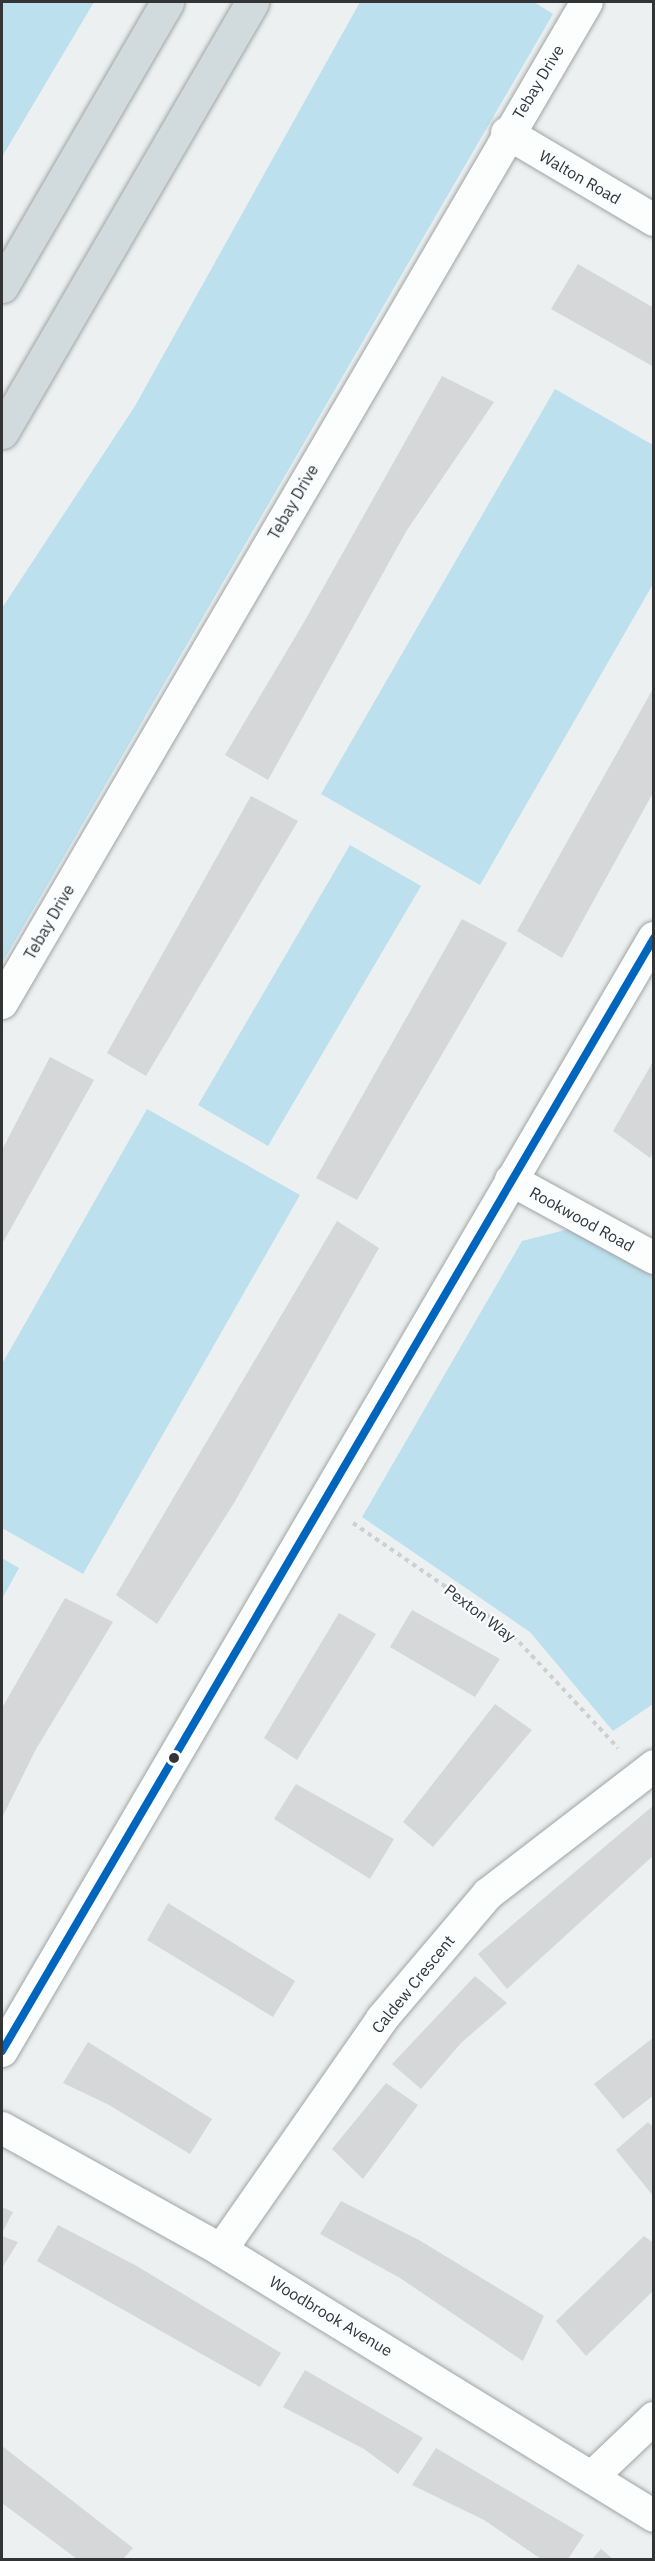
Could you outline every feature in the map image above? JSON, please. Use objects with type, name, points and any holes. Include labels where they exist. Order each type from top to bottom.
[{"type":"highway","points":[[2,286],[167,2]]},
{"type":"highway","points":[[2,432],[252,2]]},
{"type":"street","name":"Tebay Drive","points":[[2,1003],[507,134],[587,2]]},
{"type":"street","name":"Walton Road","points":[[507,134],[654,220]]},
{"type":"street","points":[[2,2051],[654,938]]},
{"type":"street","name":"Rookwood Road","points":[[511,1180],[654,1258]]},
{"type":"street","name":"Caldew Crescent","points":[[221,2250],[382,2019],[488,1894],[648,1770]]},
{"type":"street","name":"Woodbrook Avenue","points":[[2,2128],[221,2250],[593,2476],[654,2516]]},
{"type":"street","points":[[593,2476],[654,2418]]},
{"type":"path","name":"Pexton Way","points":[[323,1502],[507,1629],[648,1770]]},
{"type":"shaded area","points":[[2,2],[94,2],[2,157]]},
{"type":"shaded area","points":[[360,2],[534,2],[553,14],[2,963],[2,608],[135,406]]},
{"type":"shaded area","points":[[555,389],[653,445],[653,584],[480,885],[321,794]]},
{"type":"shaded area","points":[[350,845],[421,886],[268,1146],[198,1105]]},
{"type":"shaded area","points":[[147,1109],[300,1195],[83,1574],[2,1528],[2,1364]]},
{"type":"shaded area","points":[[569,1229],[653,1275],[653,1704],[613,1731],[530,1632],[362,1517],[522,1241]]},
{"type":"shaded area","points":[[2,1558],[19,1568],[2,1599]]},
{"type":"building","points":[[578,264],[654,308],[654,367],[551,309]]},
{"type":"building","points":[[442,376],[494,402],[407,530],[268,780],[225,755],[304,622]]},
{"type":"building","points":[[654,687],[654,791],[562,958],[517,931]]},
{"type":"building","points":[[251,796],[298,821],[146,1076],[107,1053]]},
{"type":"building","points":[[462,919],[507,943],[357,1200],[316,1178]]},
{"type":"building","points":[[50,1057],[94,1080],[2,1244],[2,1150]]},
{"type":"building","points":[[654,1060],[654,1151],[650,1158],[613,1131]]},
{"type":"building","points":[[337,1221],[379,1248],[234,1503],[157,1624],[116,1595]]},
{"type":"building","points":[[65,1598],[113,1622],[36,1749],[2,1818],[2,1708]]},
{"type":"building","points":[[412,1610],[500,1659],[475,1697],[390,1647]]},
{"type":"building","points":[[339,1613],[376,1634],[297,1760],[264,1738]]},
{"type":"building","points":[[495,1704],[532,1730],[433,1847],[403,1822]]},
{"type":"building","points":[[296,1784],[394,1839],[370,1879],[274,1819]]},
{"type":"building","points":[[654,1805],[654,1855],[507,1989],[478,1954]]},
{"type":"building","points":[[168,1903],[295,1981],[273,2017],[147,1940]]},
{"type":"building","points":[[475,1976],[507,2003],[461,2043],[421,2089],[392,2064]]},
{"type":"building","points":[[654,2037],[654,2095],[623,2119],[594,2084]]},
{"type":"building","points":[[88,2042],[212,2119],[190,2154],[109,2105],[63,2083]]},
{"type":"building","points":[[386,2083],[418,2105],[363,2179],[332,2149]]},
{"type":"building","points":[[648,2122],[654,2128],[654,2197],[616,2150]]},
{"type":"building","points":[[341,2201],[419,2240],[544,2316],[523,2361],[400,2278],[320,2234]]},
{"type":"building","points":[[2,2207],[13,2212],[2,2233]]},
{"type":"building","points":[[58,2225],[135,2265],[281,2353],[260,2387],[37,2261]]},
{"type":"building","points":[[2,2236],[18,2242],[2,2268]]},
{"type":"building","points":[[644,2236],[654,2243],[654,2290],[586,2356],[556,2321]]},
{"type":"building","points":[[305,2370],[423,2438],[398,2474],[364,2449],[283,2407]]},
{"type":"building","points":[[2,2446],[133,2548],[123,2559],[77,2559],[2,2503]]},
{"type":"building","points":[[436,2448],[584,2535],[568,2559],[541,2559],[484,2520],[412,2485]]},
{"type":"building","points":[[601,2549],[613,2559],[592,2559]]},
{"type":"transit line","points":[[2,2051],[654,938]]}]
